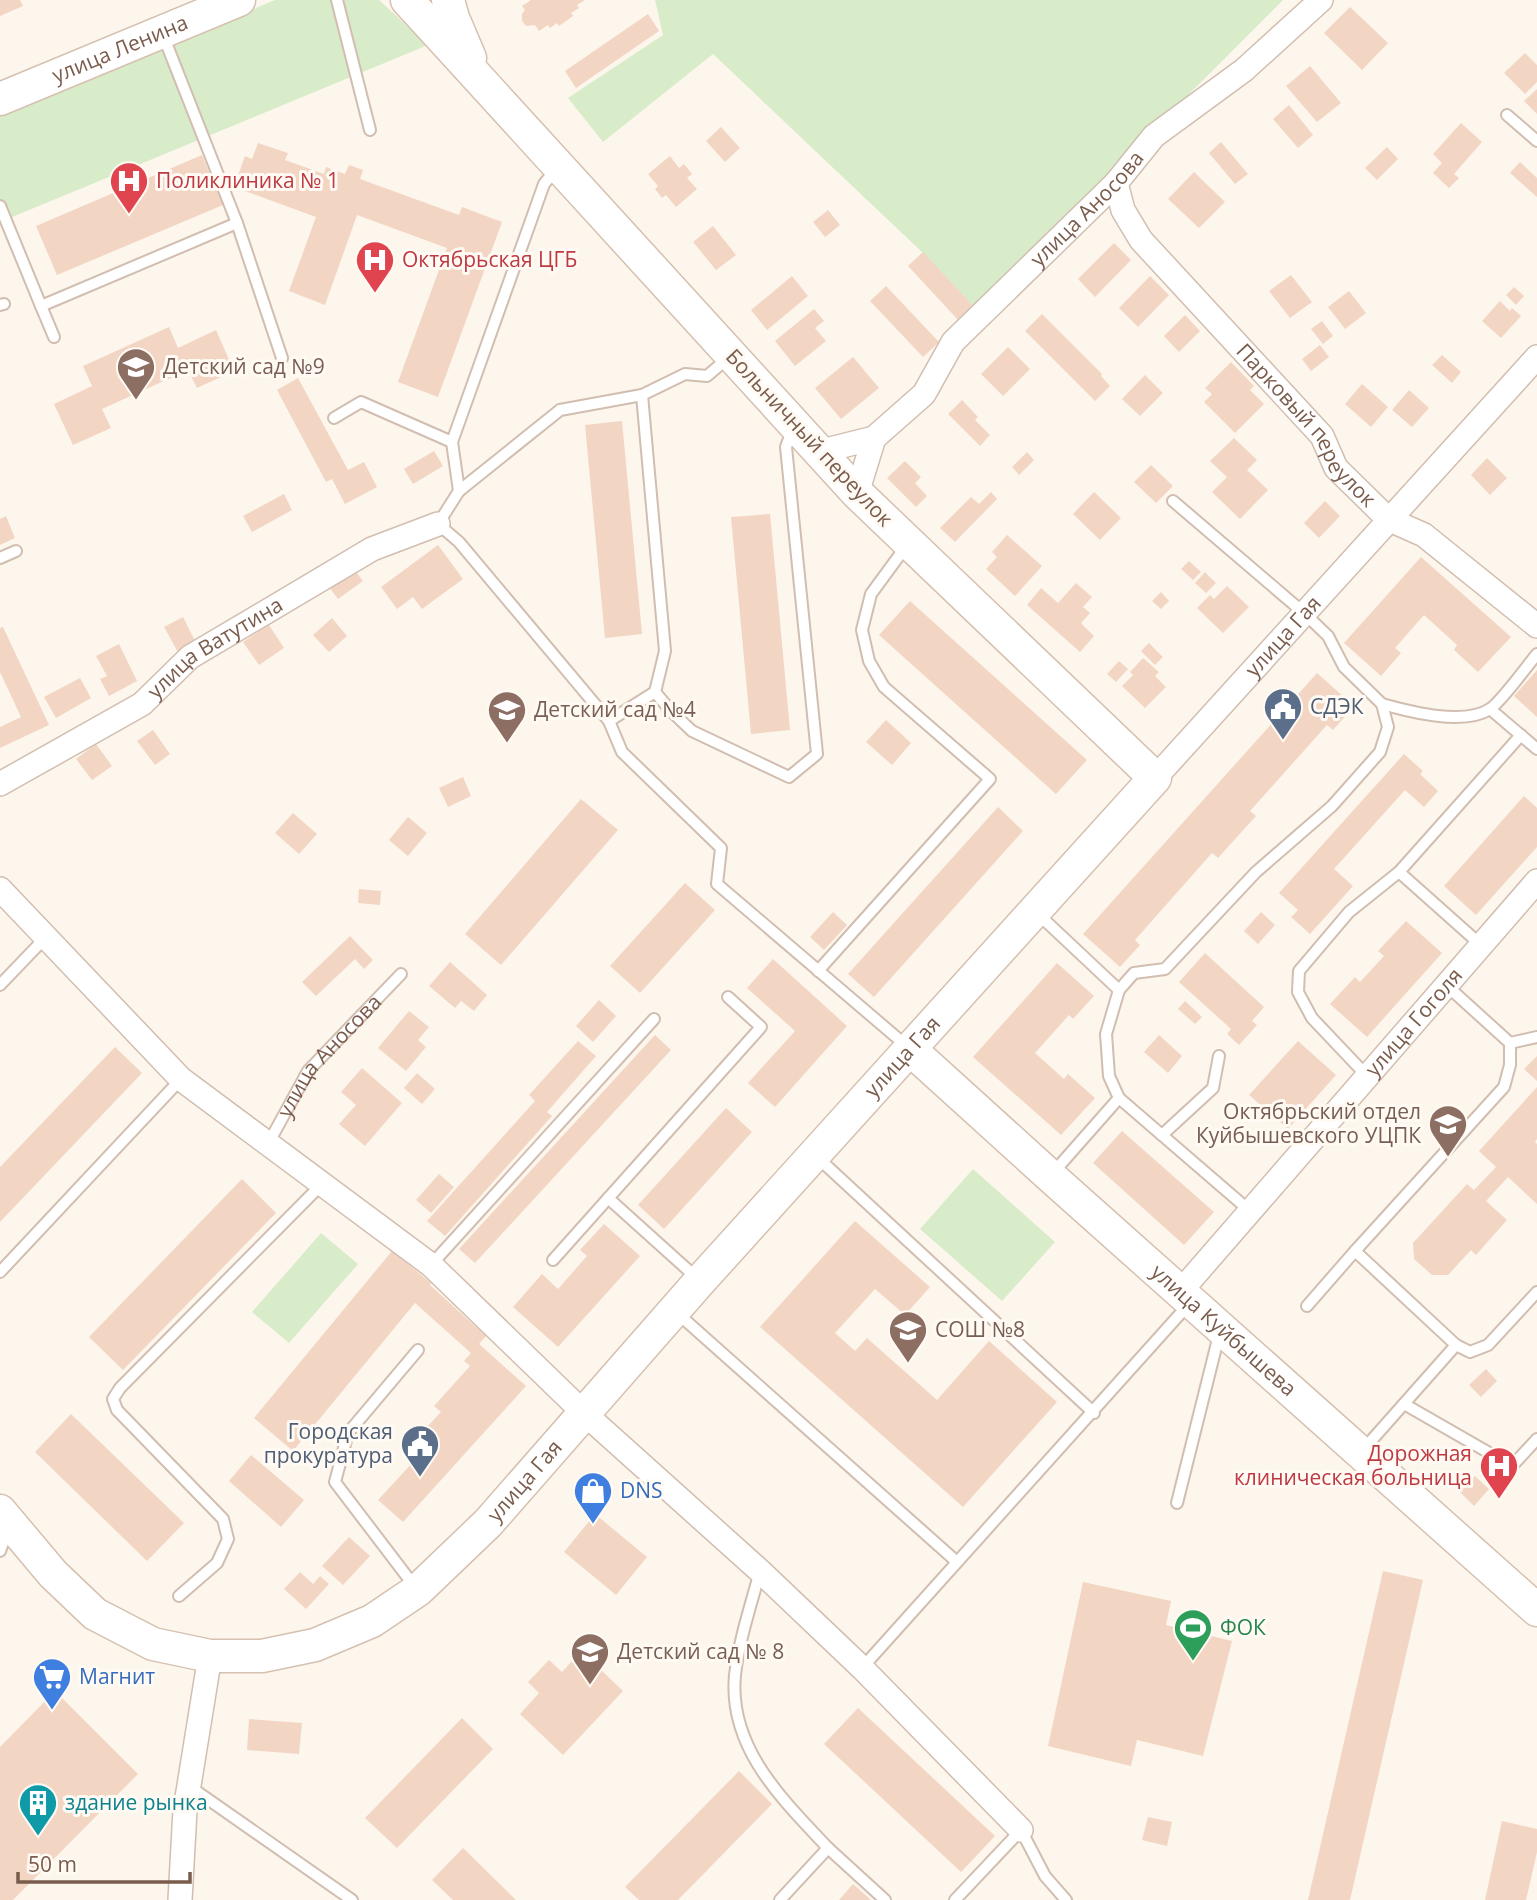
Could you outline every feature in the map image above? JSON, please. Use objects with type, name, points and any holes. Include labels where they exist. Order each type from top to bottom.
[{"type":"main road","name":"Больничный переулок","points":[[407,0],[857,493],[1155,778]]},
{"type":"main road","name":"Больничный переулок","points":[[448,0],[453,19],[479,80]]},
{"type":"main road","name":"улица Ленина","points":[[0,99],[233,1]]},
{"type":"main road","name":"улица Гая","points":[[4,1529],[95,1614],[153,1644],[209,1656],[262,1656],[315,1645],[372,1621],[418,1590],[488,1523],[674,1310],[1155,778]]},
{"type":"main road","name":"улица Куйбышева","points":[[911,1050],[1537,1610]]},
{"type":"street","name":"улица Аносова","points":[[818,452],[874,438],[924,394],[953,342],[1116,183],[1154,136],[1244,70],[1321,0]]},
{"type":"street","name":"Парковый переулок","points":[[1116,183],[1123,210],[1140,240],[1322,436],[1336,468],[1388,520],[1424,535],[1537,626]]},
{"type":"street","name":"улица Гая","points":[[1155,778],[1537,357]]},
{"type":"street","points":[[857,493],[874,438]]},
{"type":"street","name":"улица Ватутина","points":[[0,784],[142,704],[190,657],[349,562],[372,549],[438,524]]},
{"type":"street","name":"улица Гоголя","points":[[1185,1297],[1250,1211],[1537,881]]},
{"type":"street","points":[[0,889],[181,1079],[431,1265],[584,1413],[760,1571],[862,1668],[1021,1830]]},
{"type":"street","points":[[180,1900],[185,1811],[209,1656]]},
{"type":"lane","points":[[337,0],[370,130]]},
{"type":"lane","points":[[162,32],[237,223],[282,358]]},
{"type":"lane","points":[[1507,114],[1537,141]]},
{"type":"lane","points":[[458,491],[452,442],[544,184],[558,167]]},
{"type":"lane","points":[[0,206],[54,337]]},
{"type":"lane","points":[[41,306],[237,223]]},
{"type":"lane","points":[[731,356],[707,376],[685,374],[642,395],[560,410],[458,491],[438,524],[459,542],[609,721],[622,752],[721,848],[717,884],[911,1050]]},
{"type":"lane","points":[[609,721],[655,692],[665,651],[642,395]]},
{"type":"lane","points":[[334,418],[360,402],[452,442]]},
{"type":"lane","points":[[655,692],[692,730],[789,776],[817,754],[786,447],[794,426]]},
{"type":"lane","points":[[1173,501],[1328,636],[1344,667],[1382,704],[1414,713],[1461,718],[1490,709],[1537,654]]},
{"type":"lane","points":[[818,971],[990,779],[884,687],[869,661],[862,630],[871,594],[909,542]]},
{"type":"lane","points":[[0,558],[16,551]]},
{"type":"lane","points":[[1250,1211],[1119,1098],[1110,1076],[1106,1034],[1119,990],[1134,973],[1165,969],[1256,872],[1332,806],[1380,752],[1388,727],[1382,704]]},
{"type":"lane","points":[[1490,709],[1537,749]]},
{"type":"lane","points":[[1367,1076],[1312,1018],[1298,992],[1299,971],[1349,912],[1399,873],[1521,735]]},
{"type":"lane","points":[[1399,873],[1481,945]]},
{"type":"lane","points":[[1035,911],[1119,990]]},
{"type":"lane","points":[[0,985],[46,937]]},
{"type":"lane","name":"улица Аносова","points":[[268,1144],[308,1071],[401,974]]},
{"type":"lane","points":[[1307,1306],[1504,1087],[1510,1065],[1510,1043],[1446,985]]},
{"type":"lane","points":[[553,1260],[761,1027],[728,997]]},
{"type":"lane","points":[[431,1265],[654,1019]]},
{"type":"lane","points":[[1510,1043],[1537,1037]]},
{"type":"lane","points":[[1162,1135],[1213,1088],[1219,1056]]},
{"type":"lane","points":[[0,1272],[181,1079]]},
{"type":"lane","points":[[1050,1177],[1119,1098]]},
{"type":"lane","points":[[815,1155],[1093,1413]]},
{"type":"lane","points":[[180,1596],[217,1563],[228,1539],[222,1519],[117,1410],[113,1399],[120,1388],[322,1184]]},
{"type":"lane","points":[[608,1198],[700,1281]]},
{"type":"lane","points":[[1355,1251],[1456,1345],[1470,1352],[1488,1345],[1537,1292]]},
{"type":"lane","points":[[862,1668],[1093,1413],[1185,1297]]},
{"type":"lane","points":[[674,1310],[957,1562]]},
{"type":"lane","points":[[1177,1503],[1221,1328]]},
{"type":"lane","points":[[1360,1453],[1456,1345]]},
{"type":"lane","points":[[418,1350],[348,1433],[335,1482],[418,1590]]},
{"type":"lane","points":[[1404,1404],[1512,1466],[1537,1439]]},
{"type":"lane","points":[[760,1571],[735,1679],[740,1728],[756,1764],[789,1807],[828,1848],[885,1900]]},
{"type":"lane","points":[[189,1786],[352,1900]]},
{"type":"lane","points":[[955,1900],[1021,1830],[1045,1876],[1066,1900]]},
{"type":"lane","points":[[780,1900],[828,1848]]},
{"type":"green space","points":[[275,0],[379,0],[428,45],[0,222],[0,116]]},
{"type":"green space","points":[[655,0],[1283,0],[975,308],[922,252],[713,54],[603,142],[568,98],[663,35]]},
{"type":"green space","points":[[973,1169],[1055,1242],[1002,1301],[920,1229]]},
{"type":"green space","points":[[321,1233],[358,1264],[289,1343],[252,1312]]},
{"type":"building","points":[[0,0],[20,0],[23,6],[0,16]]},
{"type":"building","points":[[531,0],[585,0],[571,13],[573,16],[559,26],[557,23],[550,28],[548,25],[539,31],[535,25],[526,26],[522,21],[525,10],[522,6]]},
{"type":"building","points":[[1350,7],[1388,43],[1362,70],[1324,33]]},
{"type":"building","points":[[648,14],[659,31],[576,88],[565,71]]},
{"type":"building","points":[[1525,53],[1537,65],[1537,82],[1525,94],[1504,73]]},
{"type":"building","points":[[1310,66],[1341,103],[1317,122],[1286,86]]},
{"type":"building","points":[[1537,89],[1537,114],[1524,101]]},
{"type":"building","points":[[1289,105],[1313,135],[1298,148],[1273,119]]},
{"type":"building","points":[[1461,123],[1482,142],[1454,174],[1459,178],[1449,188],[1433,173],[1442,163],[1433,154]]},
{"type":"building","points":[[721,127],[740,148],[725,162],[706,141]]},
{"type":"building","points":[[1221,142],[1248,174],[1235,184],[1209,153]]},
{"type":"building","points":[[258,143],[288,153],[285,160],[324,174],[326,167],[345,174],[349,165],[363,170],[360,179],[459,215],[462,207],[502,222],[438,397],[398,382],[447,248],[357,215],[325,305],[289,291],[316,217],[234,187],[245,156],[252,159]]},
{"type":"building","points":[[1387,147],[1398,159],[1377,180],[1365,168]]},
{"type":"building","name":"Поликлиника № 1","points":[[202,155],[223,205],[57,275],[36,226]]},
{"type":"building","points":[[670,156],[679,168],[684,164],[692,174],[687,178],[697,189],[676,207],[666,195],[662,198],[655,189],[658,186],[648,174]]},
{"type":"building","points":[[1520,162],[1537,178],[1537,197],[1510,173]]},
{"type":"building","points":[[1194,172],[1225,202],[1199,228],[1168,199]]},
{"type":"building","points":[[828,210],[840,225],[825,237],[813,222]]},
{"type":"building","points":[[713,226],[736,255],[716,270],[693,242]]},
{"type":"building","points":[[1114,243],[1131,260],[1095,297],[1078,279]]},
{"type":"building","points":[[923,252],[975,308],[960,322],[908,266]]},
{"type":"building","points":[[1291,275],[1312,302],[1290,318],[1269,291]]},
{"type":"building","points":[[792,276],[808,296],[767,330],[751,310]]},
{"type":"building","points":[[1150,276],[1169,295],[1138,327],[1119,308]]},
{"type":"building","points":[[886,286],[939,342],[923,357],[870,301]]},
{"type":"building","points":[[1514,287],[1524,296],[1516,305],[1506,295]]},
{"type":"building","points":[[1349,291],[1366,313],[1345,329],[1328,307]]},
{"type":"building","points":[[1500,301],[1510,311],[1512,308],[1521,316],[1501,338],[1482,321]]},
{"type":"building","points":[[814,309],[824,321],[815,328],[826,341],[795,366],[775,341]]},
{"type":"building","points":[[1042,314],[1102,374],[1110,386],[1095,401],[1025,331]]},
{"type":"building","points":[[1185,315],[1200,331],[1179,352],[1164,336]]},
{"type":"building","points":[[1322,321],[1333,336],[1323,344],[1311,329]]},
{"type":"building","points":[[169,327],[178,348],[216,330],[234,371],[197,388],[188,370],[102,409],[111,428],[73,445],[54,404],[92,386],[83,366]]},
{"type":"building","points":[[1320,345],[1329,357],[1311,371],[1302,359]]},
{"type":"building","points":[[1008,347],[1030,369],[1003,396],[981,374]]},
{"type":"building","points":[[1442,355],[1461,372],[1452,383],[1432,365]]},
{"type":"building","points":[[853,357],[879,388],[841,419],[815,388]]},
{"type":"building","points":[[1231,362],[1254,386],[1250,390],[1264,404],[1235,433],[1204,402],[1212,394],[1205,388]]},
{"type":"building","points":[[1145,375],[1163,393],[1140,416],[1122,399]]},
{"type":"building","points":[[298,378],[348,470],[364,462],[377,487],[345,504],[332,479],[326,482],[277,390]]},
{"type":"building","points":[[1362,384],[1388,407],[1371,427],[1345,404]]},
{"type":"building","points":[[1409,390],[1429,408],[1412,427],[1392,410]]},
{"type":"building","points":[[962,400],[978,417],[975,420],[990,435],[980,446],[948,414]]},
{"type":"building","points":[[622,421],[642,634],[605,638],[585,425]]},
{"type":"building","points":[[1234,438],[1257,460],[1247,470],[1268,490],[1240,519],[1212,492],[1227,477],[1210,461]]},
{"type":"building","points":[[434,451],[443,466],[413,484],[404,469]]},
{"type":"building","points":[[1027,452],[1034,460],[1019,475],[1012,467]]},
{"type":"building","points":[[1487,458],[1507,478],[1490,495],[1471,475]]},
{"type":"building","points":[[905,461],[921,477],[915,483],[927,496],[916,507],[887,478]]},
{"type":"building","points":[[1151,465],[1173,486],[1156,503],[1134,482]]},
{"type":"building","points":[[991,492],[997,499],[955,542],[940,528],[971,497],[979,504]]},
{"type":"building","points":[[1094,492],[1121,518],[1100,540],[1073,514]]},
{"type":"building","points":[[284,494],[292,510],[252,532],[243,516]]},
{"type":"building","points":[[1325,501],[1340,516],[1319,538],[1304,523]]},
{"type":"building","points":[[770,514],[790,730],[751,734],[731,517]]},
{"type":"building","points":[[6,516],[15,538],[0,545],[0,519]]},
{"type":"building","points":[[1007,535],[1042,566],[1015,596],[986,569],[997,557],[992,552]]},
{"type":"building","points":[[438,545],[463,579],[422,609],[413,597],[397,609],[381,587]]},
{"type":"building","points":[[1421,557],[1511,637],[1478,672],[1454,650],[1457,645],[1424,615],[1395,648],[1401,653],[1381,676],[1344,643]]},
{"type":"building","points":[[1189,561],[1201,572],[1193,580],[1181,569]]},
{"type":"building","points":[[354,569],[363,581],[338,599],[329,587]]},
{"type":"building","points":[[1205,572],[1216,583],[1206,593],[1195,583]]},
{"type":"building","points":[[1076,583],[1092,597],[1083,607],[1090,613],[1081,623],[1094,636],[1080,652],[1027,605],[1041,588],[1058,603]]},
{"type":"building","points":[[1227,586],[1249,607],[1223,633],[1197,608],[1210,595],[1214,599]]},
{"type":"building","points":[[1161,592],[1169,601],[1161,609],[1152,601]]},
{"type":"building","points":[[910,601],[1087,760],[1056,794],[879,635]]},
{"type":"building","points":[[183,617],[197,645],[179,654],[164,627]]},
{"type":"building","points":[[332,618],[347,636],[329,652],[313,635]]},
{"type":"building","points":[[269,625],[284,648],[259,665],[243,642]]},
{"type":"building","points":[[3,627],[49,725],[0,748],[0,727],[21,717],[0,672],[0,628]]},
{"type":"building","points":[[1149,643],[1163,657],[1155,665],[1141,651]]},
{"type":"building","points":[[119,644],[137,681],[109,696],[100,679],[107,676],[96,656]]},
{"type":"building","points":[[1143,658],[1159,672],[1155,676],[1166,687],[1145,708],[1122,686],[1133,675],[1130,672]]},
{"type":"building","points":[[1119,661],[1128,669],[1116,682],[1107,674]]},
{"type":"building","points":[[1537,670],[1537,717],[1514,696]]},
{"type":"building","points":[[1317,673],[1354,706],[1333,730],[1327,725],[1250,811],[1256,816],[1218,858],[1212,853],[1135,940],[1140,945],[1120,967],[1083,934]]},
{"type":"building","points":[[80,678],[91,698],[56,718],[44,697]]},
{"type":"building","points":[[886,720],[911,743],[892,765],[866,742]]},
{"type":"building","points":[[153,730],[170,754],[155,765],[137,741]]},
{"type":"building","points":[[96,744],[112,766],[92,780],[76,759]]},
{"type":"building","points":[[1404,754],[1423,771],[1420,774],[1438,791],[1424,807],[1405,790],[1334,869],[1353,886],[1310,934],[1291,917],[1298,910],[1279,893]]},
{"type":"building","points":[[463,777],[471,796],[448,807],[439,788]]},
{"type":"building","points":[[1524,796],[1537,808],[1537,847],[1476,915],[1444,886]]},
{"type":"building","points":[[581,799],[618,830],[501,965],[465,934]]},
{"type":"building","points":[[998,807],[1023,831],[874,997],[848,974]]},
{"type":"building","points":[[293,813],[317,834],[299,854],[275,833]]},
{"type":"building","points":[[408,817],[427,833],[408,856],[389,840]]},
{"type":"building","points":[[685,883],[715,910],[640,993],[610,966]]},
{"type":"building","points":[[359,889],[381,891],[380,905],[358,903]]},
{"type":"building","points":[[833,912],[847,925],[824,950],[810,937]]},
{"type":"building","points":[[1261,912],[1275,925],[1258,944],[1244,931]]},
{"type":"building","points":[[1406,921],[1442,953],[1367,1037],[1330,1004],[1355,977],[1360,982],[1384,956],[1378,951]]},
{"type":"building","points":[[350,936],[373,960],[364,969],[355,959],[316,996],[302,982]]},
{"type":"building","points":[[1205,953],[1264,1007],[1252,1021],[1257,1025],[1239,1045],[1227,1034],[1231,1029],[1179,982]]},
{"type":"building","points":[[773,959],[847,1026],[775,1107],[748,1083],[795,1031],[747,988]]},
{"type":"building","points":[[450,962],[487,995],[474,1011],[461,1001],[455,1008],[429,986]]},
{"type":"building","points":[[1057,963],[1094,996],[1073,1019],[1069,1015],[1035,1053],[1064,1079],[1068,1074],[1095,1098],[1061,1135],[973,1057]]},
{"type":"building","points":[[599,1000],[616,1016],[593,1042],[576,1026]]},
{"type":"building","points":[[1185,1001],[1202,1017],[1195,1024],[1178,1009]]},
{"type":"building","points":[[409,1011],[429,1027],[418,1040],[426,1047],[406,1071],[378,1048]]},
{"type":"building","points":[[655,1035],[671,1050],[475,1263],[459,1249]]},
{"type":"building","points":[[1159,1035],[1182,1056],[1168,1073],[1144,1052]]},
{"type":"building","points":[[578,1041],[596,1056],[547,1112],[552,1116],[445,1236],[427,1221],[535,1101],[529,1095]]},
{"type":"building","points":[[1298,1041],[1336,1075],[1288,1129],[1249,1095]]},
{"type":"building","points":[[115,1047],[142,1073],[0,1222],[0,1167]]},
{"type":"building","points":[[1537,1056],[1537,1081],[1524,1069]]},
{"type":"building","points":[[362,1068],[402,1103],[365,1146],[339,1124],[356,1105],[341,1092]]},
{"type":"building","points":[[417,1073],[435,1089],[422,1104],[404,1088]]},
{"type":"building","points":[[1537,1087],[1537,1204],[1508,1177],[1486,1201],[1507,1220],[1476,1255],[1471,1250],[1448,1275],[1432,1275],[1414,1259],[1413,1243],[1467,1184],[1474,1190],[1496,1167],[1479,1151]]},
{"type":"building","points":[[726,1108],[752,1132],[664,1229],[638,1205]]},
{"type":"building","points":[[1122,1131],[1214,1212],[1184,1245],[1093,1163]]},
{"type":"building","points":[[439,1174],[454,1187],[431,1213],[416,1200]]},
{"type":"building","points":[[242,1179],[276,1213],[123,1370],[89,1337]]},
{"type":"building","points":[[855,1221],[930,1287],[905,1315],[875,1289],[835,1333],[855,1351],[867,1338],[937,1400],[989,1341],[1057,1402],[963,1507],[760,1327]]},
{"type":"building","points":[[604,1224],[640,1256],[558,1347],[513,1307],[542,1274],[558,1289],[587,1256],[580,1250]]},
{"type":"building","points":[[392,1251],[431,1283],[430,1285],[486,1336],[479,1344],[526,1386],[403,1522],[378,1500],[414,1461],[404,1452],[441,1412],[434,1406],[470,1366],[464,1361],[471,1353],[415,1303],[293,1451],[254,1418]]},
{"type":"building","points":[[1486,1369],[1497,1381],[1481,1397],[1469,1385]]},
{"type":"building","points":[[71,1414],[184,1523],[147,1561],[35,1452]]},
{"type":"building","points":[[251,1455],[304,1500],[281,1527],[229,1481]]},
{"type":"building","points":[[1475,1476],[1489,1489],[1474,1506],[1460,1492]]},
{"type":"building","points":[[595,1514],[647,1557],[616,1595],[564,1552]]},
{"type":"building","points":[[349,1537],[370,1556],[343,1585],[322,1566]]},
{"type":"building","points":[[1383,1571],[1423,1580],[1350,1900],[1308,1900]]},
{"type":"building","points":[[300,1572],[313,1584],[320,1576],[329,1584],[306,1609],[284,1589]]},
{"type":"building","points":[[1083,1582],[1171,1601],[1166,1625],[1232,1641],[1203,1756],[1137,1740],[1131,1766],[1048,1746]]},
{"type":"building","points":[[581,1651],[623,1691],[563,1755],[520,1714],[539,1693],[528,1682],[549,1660],[562,1672]]},
{"type":"building","name":"здание рынка","points":[[55,1691],[138,1774],[13,1900],[0,1900],[0,1747]]},
{"type":"building","points":[[858,1708],[995,1836],[961,1872],[824,1744]]},
{"type":"building","points":[[462,1718],[493,1749],[397,1848],[365,1818]]},
{"type":"building","points":[[249,1719],[302,1723],[299,1754],[247,1750]]},
{"type":"building","points":[[739,1771],[772,1804],[678,1900],[639,1900],[625,1887]]},
{"type":"building","points":[[1148,1817],[1172,1822],[1167,1846],[1142,1840]]},
{"type":"building","points":[[1502,1821],[1537,1829],[1537,1852],[1526,1900],[1485,1900]]},
{"type":"building","points":[[463,1848],[516,1900],[453,1900],[432,1880]]},
{"type":"building","points":[[853,1884],[871,1900],[839,1900]]},
{"type":"place","name":"Поликлиника № 1","points":[[129,215]]},
{"type":"place","name":"Октябрьская ЦГБ","points":[[375,294]]},
{"type":"place","name":"Детский сад №9","points":[[136,401]]},
{"type":"place","name":"СДЭК","points":[[1283,741]]},
{"type":"place","name":"Детский сад №4","points":[[507,744]]},
{"type":"place","name":"Октябрьский отдел Куйбышевского УЦПК","points":[[1448,1158]]},
{"type":"place","name":"СОШ №8","points":[[908,1364]]},
{"type":"place","name":"Городская прокуратура","points":[[420,1478]]},
{"type":"place","name":"Дорожная клиническая больница","points":[[1499,1500]]},
{"type":"place","name":"DNS","points":[[593,1525]]},
{"type":"place","name":"ФОК","points":[[1193,1662]]},
{"type":"place","name":"Детский сад № 8","points":[[590,1686]]},
{"type":"place","name":"Магнит","points":[[52,1711]]},
{"type":"place","name":"здание рынка","points":[[38,1837]]}]
